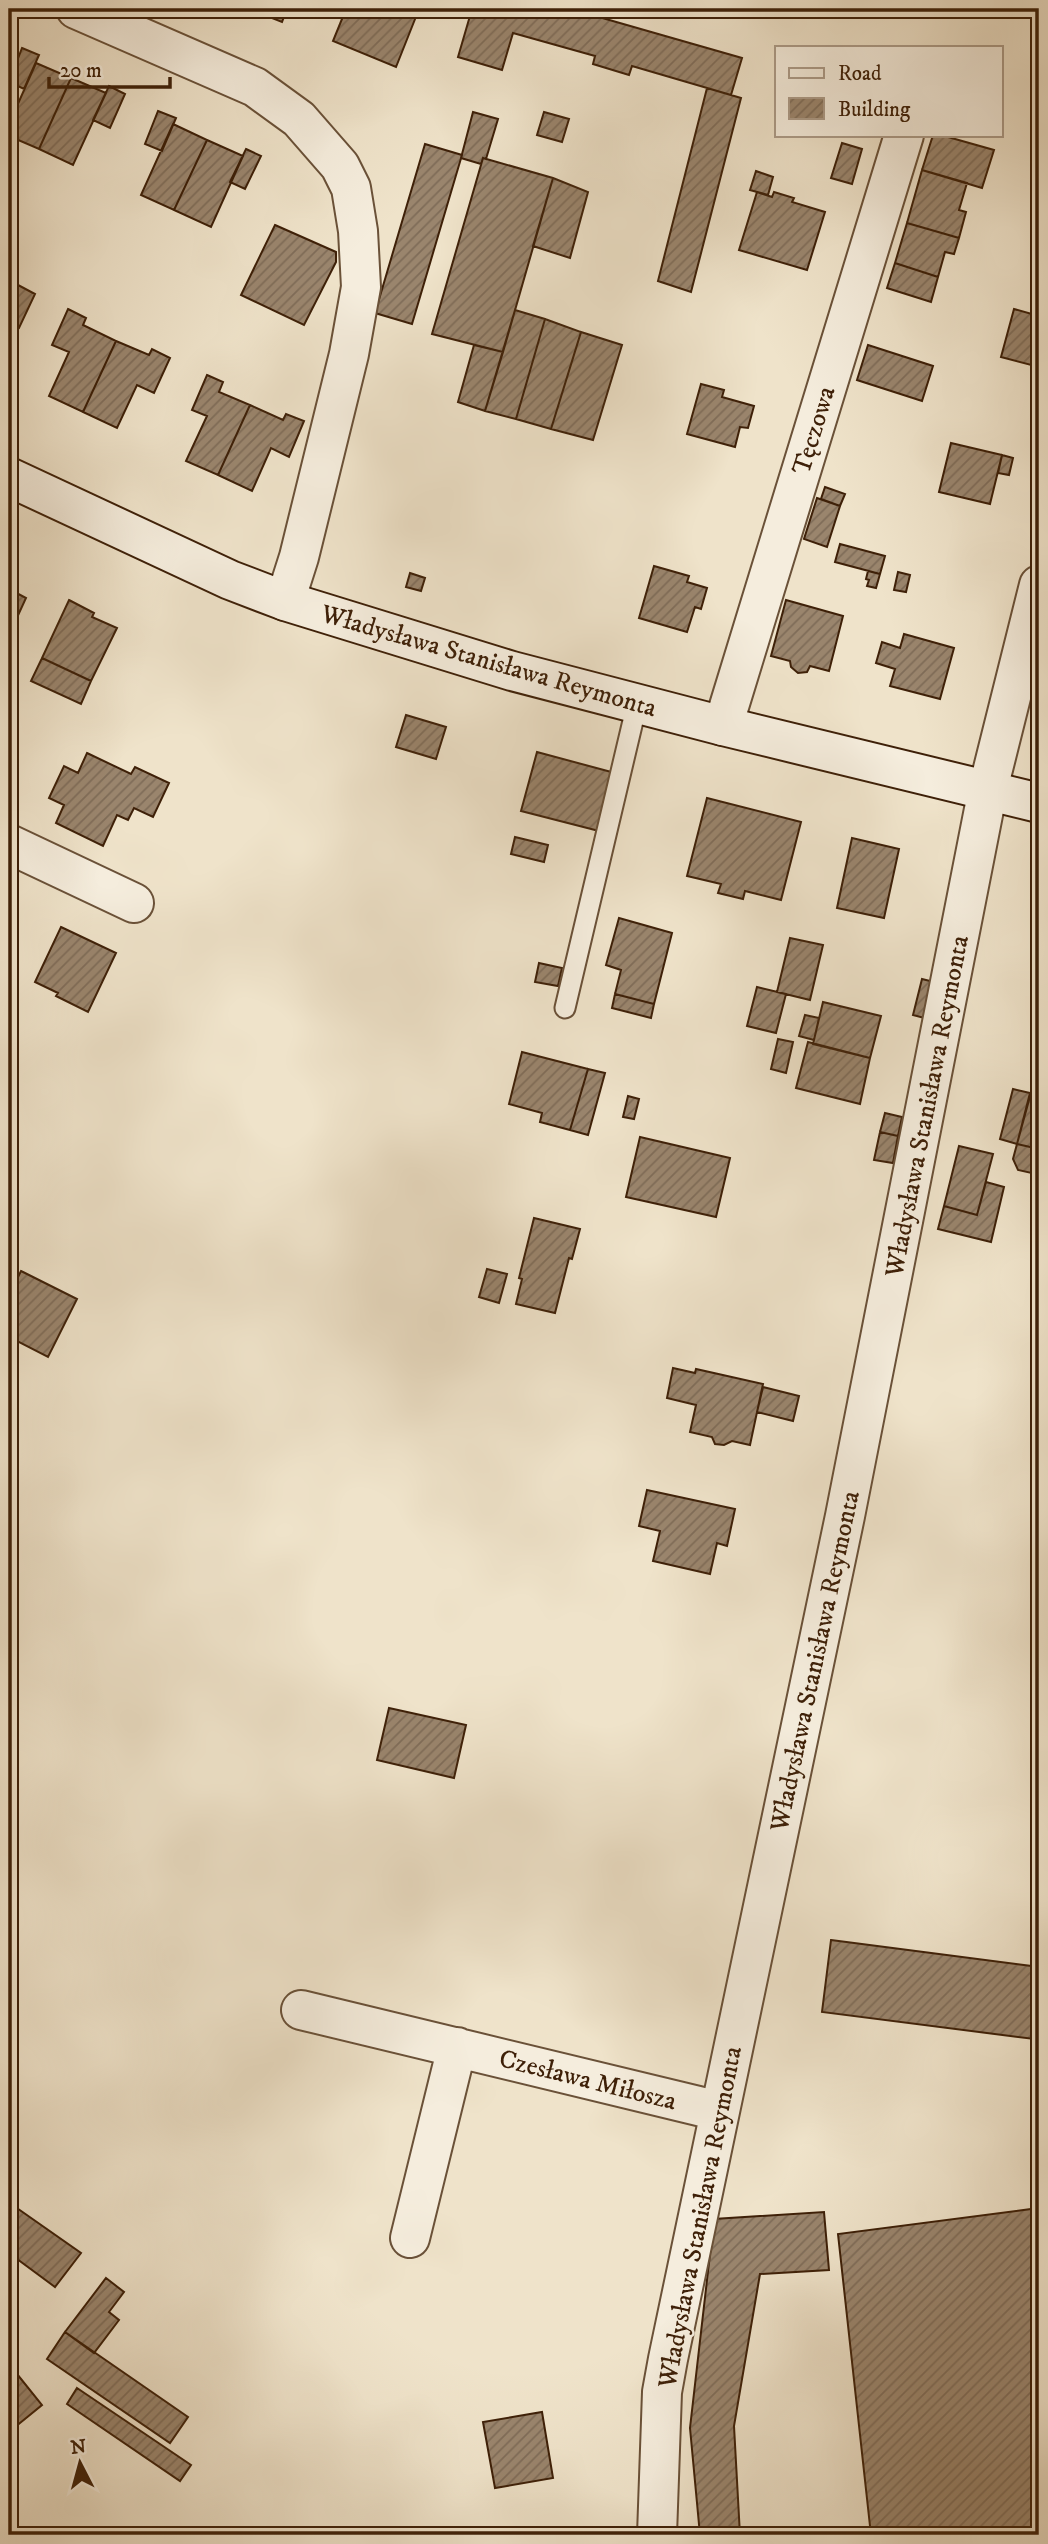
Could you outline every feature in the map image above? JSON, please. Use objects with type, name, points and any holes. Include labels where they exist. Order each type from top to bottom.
[{"type":"street","points":[[76,9],[255,86],[299,120],[340,166],[351,188],[358,231],[361,287],[349,354],[299,557],[285,601]]},
{"type":"street","name":"Tęczowa","points":[[723,726],[904,136]]},
{"type":"street","name":"Władysława Stanisława Reymonta","points":[[9,477],[230,580],[285,601],[512,671],[1039,803]]},
{"type":"street","points":[[988,789],[1039,585]]},
{"type":"street","name":"Władysława Stanisława Reymonta","points":[[657,2535],[662,2392],[845,1517],[988,789]]},
{"type":"street","points":[[9,844],[134,903]]},
{"type":"street","name":"Czesława Miłosza","points":[[302,2010],[719,2111]]},
{"type":"street","points":[[410,2238],[457,2047]]},
{"type":"lane","points":[[565,1008],[638,704]]},
{"type":"building","points":[[249,9],[287,9],[282,22]]},
{"type":"building","points":[[346,9],[419,9],[396,67],[333,41]]},
{"type":"building","points":[[472,9],[571,9],[742,58],[731,95],[632,66],[629,75],[593,64],[595,56],[513,33],[502,70],[458,57]]},
{"type":"building","points":[[22,48],[39,55],[24,89],[9,82]]},
{"type":"building","points":[[36,63],[71,78],[39,149],[9,136],[9,124]]},
{"type":"building","points":[[71,78],[106,93],[73,165],[39,149]]},
{"type":"building","points":[[109,86],[125,94],[110,128],[93,120]]},
{"type":"building","points":[[707,88],[741,98],[691,292],[658,281]]},
{"type":"building","points":[[158,111],[176,118],[162,151],[145,144]]},
{"type":"building","points":[[473,112],[498,119],[486,159],[483,158],[481,164],[461,158]]},
{"type":"building","points":[[544,112],[569,119],[562,142],[537,135]]},
{"type":"building","points":[[173,124],[207,140],[174,210],[141,195]]},
{"type":"building","points":[[933,136],[945,136],[994,150],[982,188],[922,170]]},
{"type":"building","points":[[207,140],[243,156],[211,227],[174,210]]},
{"type":"building","points":[[842,143],[862,149],[852,184],[831,178]]},
{"type":"building","points":[[425,144],[462,155],[412,324],[375,313]]},
{"type":"building","points":[[246,149],[261,156],[245,189],[230,182]]},
{"type":"building","points":[[483,158],[553,178],[503,352],[432,334]]},
{"type":"building","points":[[922,170],[967,183],[959,210],[966,212],[959,238],[907,223]]},
{"type":"building","points":[[756,171],[773,177],[768,195],[750,190]]},
{"type":"building","points":[[553,178],[588,192],[570,258],[533,246]]},
{"type":"building","points":[[757,192],[772,197],[774,192],[794,198],[792,202],[825,212],[807,270],[739,250]]},
{"type":"building","points":[[907,223],[959,238],[954,254],[945,252],[938,277],[895,263]]},
{"type":"building","points":[[275,225],[336,252],[336,262],[304,325],[241,295]]},
{"type":"building","points":[[895,263],[938,277],[931,302],[887,288]]},
{"type":"building","points":[[18,285],[35,294],[19,328],[9,323],[9,288],[15,291]]},
{"type":"building","points":[[68,309],[86,318],[83,325],[116,341],[83,412],[49,396],[69,352],[52,345]]},
{"type":"building","points":[[1014,309],[1039,316],[1039,367],[1001,357]]},
{"type":"building","points":[[515,310],[545,319],[516,419],[485,411]]},
{"type":"building","points":[[545,319],[581,332],[551,429],[516,419]]},
{"type":"building","points":[[581,332],[622,345],[593,440],[551,429]]},
{"type":"building","points":[[116,341],[149,355],[152,349],[170,358],[154,393],[137,385],[117,428],[83,412]]},
{"type":"building","points":[[474,345],[503,352],[485,411],[458,402]]},
{"type":"building","points":[[868,345],[933,366],[922,401],[857,380]]},
{"type":"building","points":[[207,375],[223,382],[219,392],[250,405],[218,475],[186,461],[207,416],[192,410]]},
{"type":"building","points":[[701,384],[724,390],[722,397],[754,406],[748,428],[740,427],[735,447],[687,434]]},
{"type":"building","points":[[250,405],[283,420],[286,414],[304,421],[289,457],[271,448],[252,491],[218,475]]},
{"type":"building","points":[[951,443],[1002,455],[990,504],[939,492]]},
{"type":"building","points":[[1002,455],[1013,458],[1009,475],[998,473]]},
{"type":"building","points":[[825,487],[845,494],[840,506],[821,499]]},
{"type":"building","points":[[817,498],[840,506],[827,547],[804,539]]},
{"type":"building","points":[[840,544],[885,556],[880,574],[835,562]]},
{"type":"building","points":[[654,566],[689,576],[687,582],[707,588],[701,609],[695,607],[687,632],[639,618]]},
{"type":"building","points":[[868,571],[880,574],[876,588],[867,586]]},
{"type":"building","points":[[898,572],[910,575],[906,592],[894,590]]},
{"type":"building","points":[[410,573],[425,578],[421,591],[406,587]]},
{"type":"building","points":[[9,589],[26,598],[9,635]]},
{"type":"building","points":[[69,600],[94,613],[92,617],[117,628],[91,681],[42,658]]},
{"type":"building","points":[[786,600],[843,616],[829,671],[810,666],[807,672],[798,673],[791,667],[790,661],[771,656]]},
{"type":"building","points":[[904,634],[954,648],[940,699],[890,686],[895,669],[876,663],[882,642],[900,648]]},
{"type":"building","points":[[42,658],[91,681],[81,704],[31,681]]},
{"type":"building","points":[[406,715],[446,727],[436,759],[396,747]]},
{"type":"building","points":[[537,752],[615,773],[599,831],[521,811]]},
{"type":"building","points":[[87,753],[131,774],[135,767],[169,783],[153,817],[134,808],[128,820],[117,815],[103,846],[56,823],[64,805],[49,798],[64,766],[78,773]]},
{"type":"building","points":[[707,798],[801,822],[781,900],[745,891],[743,899],[718,893],[721,884],[687,876]]},
{"type":"building","points":[[515,837],[548,845],[544,862],[511,854]]},
{"type":"building","points":[[852,838],[899,849],[884,918],[837,908]]},
{"type":"building","points":[[619,918],[672,933],[654,1004],[615,994],[621,970],[606,965]]},
{"type":"building","points":[[61,927],[116,953],[88,1012],[35,982]]},
{"type":"building","points":[[790,938],[823,945],[810,1000],[777,992]]},
{"type":"building","points":[[539,963],[562,968],[558,986],[535,982]]},
{"type":"building","points":[[922,979],[942,984],[932,1020],[913,1015]]},
{"type":"building","points":[[757,987],[786,994],[776,1033],[747,1026]]},
{"type":"building","points":[[615,994],[654,1004],[651,1018],[612,1008]]},
{"type":"building","points":[[823,1002],[881,1016],[870,1058],[813,1044]]},
{"type":"building","points":[[805,1015],[819,1018],[814,1040],[799,1036]]},
{"type":"building","points":[[778,1039],[793,1042],[786,1073],[771,1069]]},
{"type":"building","points":[[808,1042],[870,1058],[860,1104],[796,1088]]},
{"type":"building","points":[[522,1052],[588,1069],[570,1130],[540,1122],[542,1113],[509,1104]]},
{"type":"building","points":[[1039,1067],[1039,1149],[1017,1144]]},
{"type":"building","points":[[588,1069],[605,1073],[588,1135],[570,1130]]},
{"type":"building","points":[[1013,1089],[1030,1093],[1017,1144],[1000,1139]]},
{"type":"building","points":[[628,1096],[639,1099],[634,1119],[623,1117]]},
{"type":"building","points":[[885,1113],[902,1117],[898,1136],[880,1132]]},
{"type":"building","points":[[880,1132],[898,1136],[893,1163],[874,1160]]},
{"type":"building","points":[[640,1137],[730,1158],[716,1217],[626,1197]]},
{"type":"building","points":[[1017,1144],[1039,1149],[1039,1172],[1036,1174],[1018,1170],[1013,1159]]},
{"type":"building","points":[[959,1146],[993,1154],[977,1215],[944,1206]]},
{"type":"building","points":[[986,1182],[1004,1187],[991,1242],[938,1229],[944,1206],[977,1215]]},
{"type":"building","points":[[534,1218],[580,1229],[572,1259],[569,1258],[555,1313],[516,1304],[522,1279],[519,1278]]},
{"type":"building","points":[[487,1269],[507,1274],[499,1303],[479,1297]]},
{"type":"building","points":[[21,1271],[77,1299],[48,1357],[9,1337],[9,1295]]},
{"type":"building","points":[[673,1368],[695,1373],[696,1369],[763,1384],[750,1445],[732,1441],[724,1445],[715,1444],[712,1437],[690,1432],[696,1405],[667,1398]]},
{"type":"building","points":[[763,1387],[799,1396],[793,1421],[757,1412]]},
{"type":"building","points":[[647,1490],[735,1509],[727,1546],[717,1543],[710,1574],[653,1561],[660,1531],[639,1526]]},
{"type":"building","points":[[389,1708],[466,1725],[454,1778],[377,1760]]},
{"type":"building","points":[[831,1940],[1039,1967],[1039,1998],[1034,2039],[822,2012]]},
{"type":"building","points":[[14,2206],[81,2253],[55,2287],[9,2253],[9,2214]]},
{"type":"building","points":[[1039,2208],[1039,2273],[1033,2274],[1039,2322],[1039,2535],[871,2535],[838,2234]]},
{"type":"building","points":[[824,2212],[829,2270],[760,2274],[734,2426],[740,2535],[700,2535],[690,2428],[714,2219]]},
{"type":"building","points":[[106,2278],[124,2292],[109,2312],[119,2320],[94,2353],[65,2332]]},
{"type":"building","points":[[65,2332],[188,2417],[170,2443],[47,2359]]},
{"type":"building","points":[[9,2364],[42,2405],[9,2432]]},
{"type":"building","points":[[77,2388],[191,2465],[180,2481],[67,2404]]},
{"type":"building","points":[[542,2412],[553,2478],[495,2488],[483,2422]]}]
